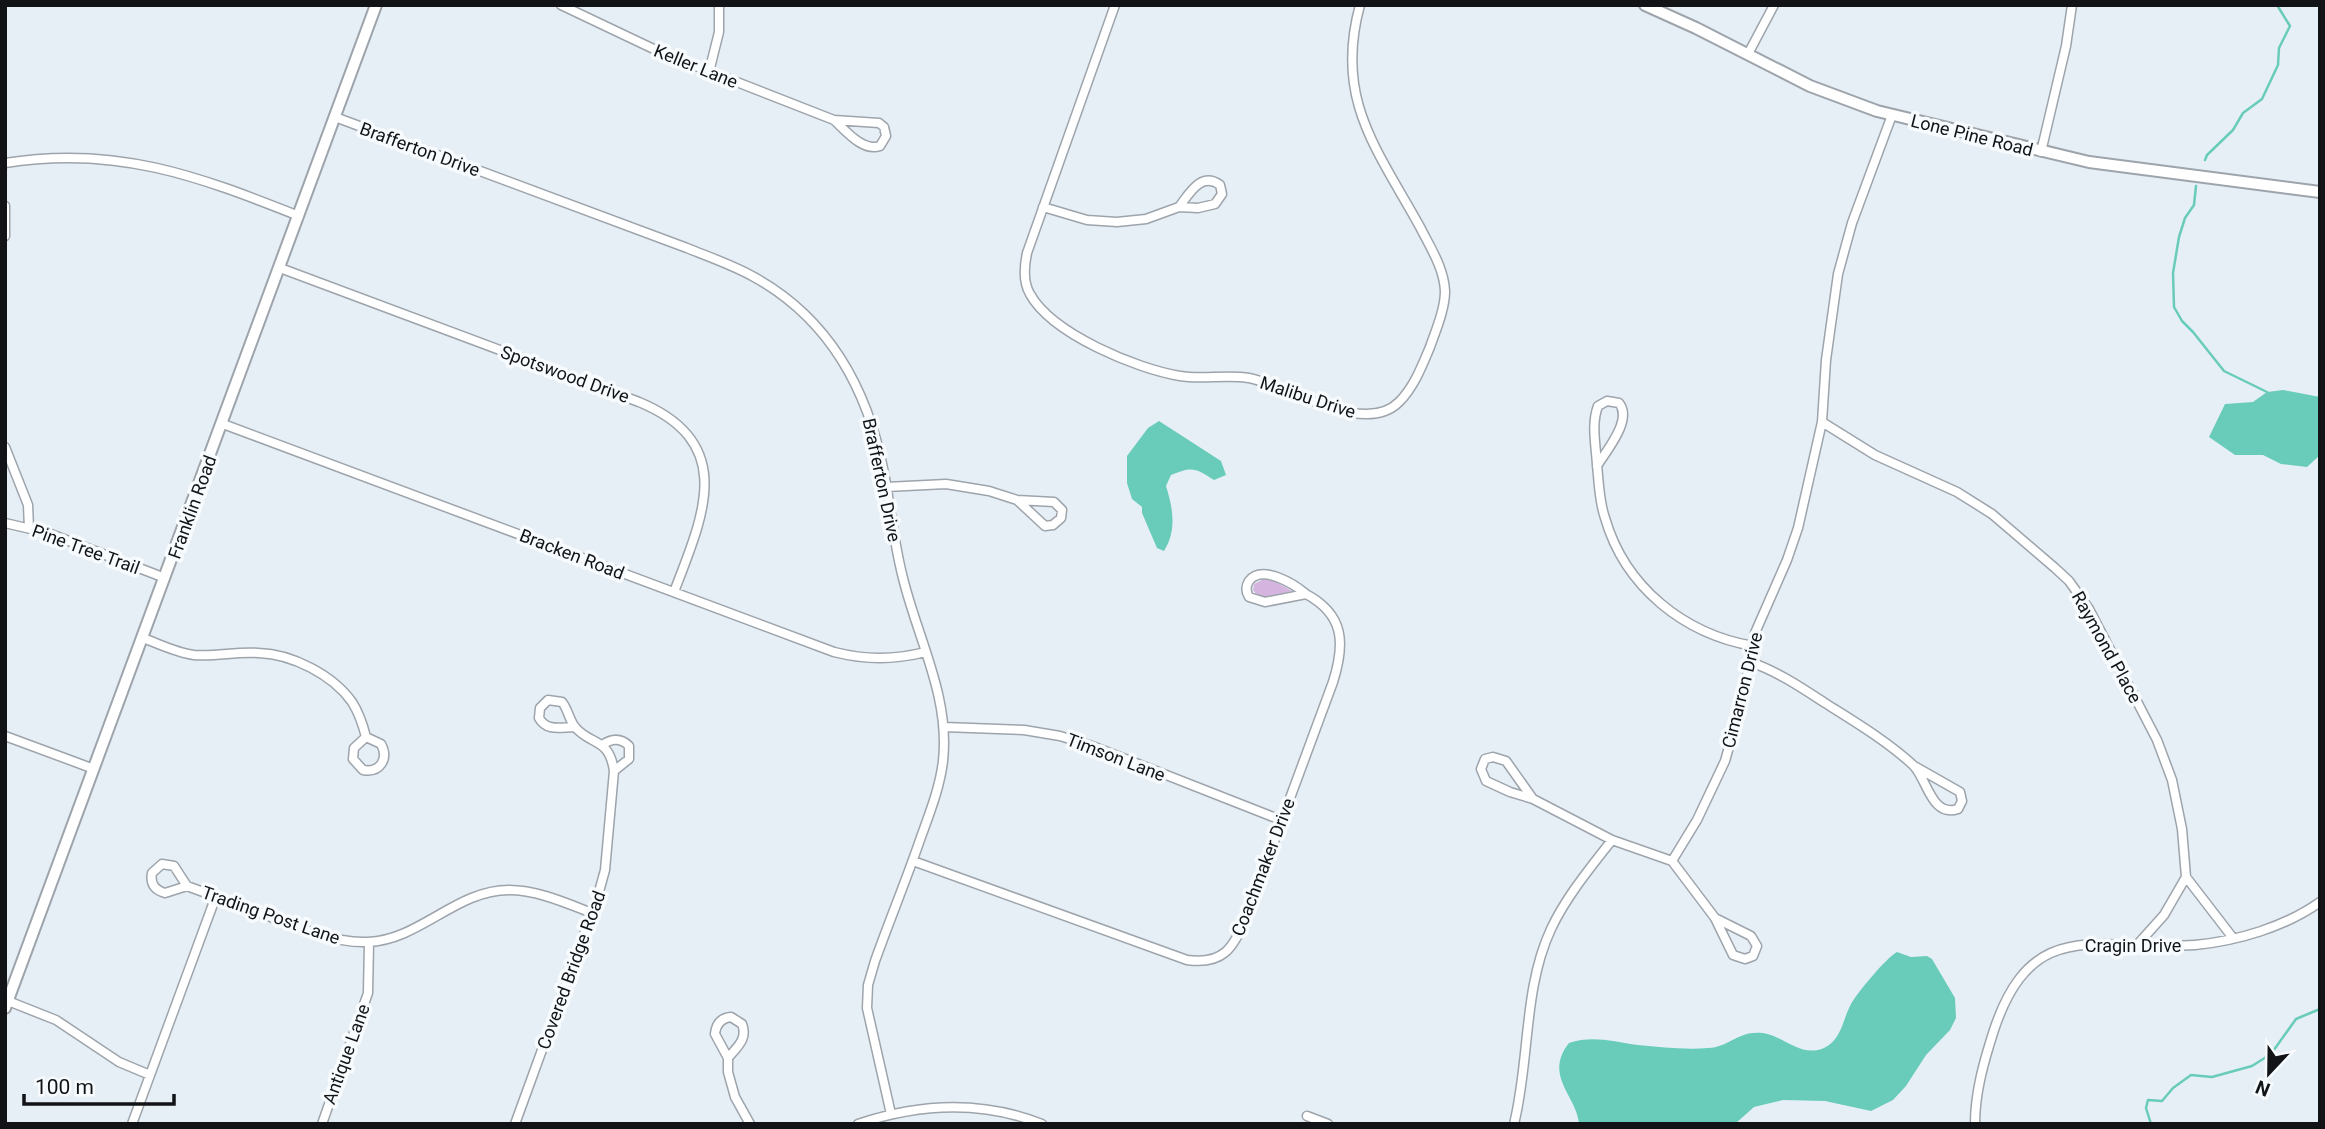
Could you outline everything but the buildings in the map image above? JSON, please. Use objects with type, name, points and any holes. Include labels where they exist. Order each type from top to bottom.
[{"type":"street","name":"Franklin Road","points":[[7,1004],[376,5]]},
{"type":"street","name":"Keller Lane","points":[[561,5],[660,52],[834,120],[879,123],[884,127],[887,136],[880,146],[869,147],[834,120]]},
{"type":"street","points":[[709,72],[719,32],[719,5]]},
{"type":"street","name":"Malibu Drive","points":[[1115,5],[1025,261],[1027,287],[1035,302],[1046,313],[1091,344],[1138,365],[1191,378],[1252,379],[1352,413],[1372,415],[1381,414],[1395,406],[1413,383],[1424,361],[1445,292],[1433,253],[1375,148],[1357,105],[1351,68],[1352,42],[1360,5]]},
{"type":"street","name":"Lone Pine Road","points":[[1645,5],[1830,94],[1892,115],[2041,152],[2113,166],[2320,192]]},
{"type":"street","points":[[1748,54],[1774,5]]},
{"type":"street","points":[[2041,152],[2066,46],[2072,5]]},
{"type":"street","name":"Cimarron Drive","points":[[1672,861],[1697,820],[1721,770],[1739,717],[1759,621],[1793,544],[1822,422],[1826,360],[1838,274],[1852,223],[1892,115]]},
{"type":"street","name":"Brafferton Drive","points":[[335,117],[712,257],[743,271],[796,306],[822,332],[848,368],[872,421],[904,583],[937,684],[944,727],[939,785],[875,961],[867,997],[891,1114]]},
{"type":"street","points":[[5,163],[80,157],[133,162],[197,177],[299,216]]},
{"type":"street","points":[[1042,207],[1087,220],[1117,222],[1146,219],[1179,207],[1198,208],[1215,204],[1222,194],[1220,185],[1209,180],[1202,181],[1179,207]]},
{"type":"street","points":[[5,206],[5,236]]},
{"type":"street","name":"Spotswood Drive","points":[[280,268],[639,402],[677,423],[700,458],[705,486],[700,522],[674,592]]},
{"type":"street","points":[[1597,466],[1623,418],[1619,403],[1602,402],[1596,411],[1597,466],[1601,505],[1608,530],[1628,566],[1648,592],[1676,617],[1703,632],[1752,646]]},
{"type":"street","name":"Raymond Place","points":[[1822,422],[1875,455],[1936,480],[1974,503],[2025,540],[2069,581],[2089,609],[2164,758],[2178,808],[2186,877]]},
{"type":"street","name":"Bracken Road","points":[[223,424],[814,645],[855,657],[892,659],[926,652]]},
{"type":"street","points":[[5,447],[28,505],[29,528]]},
{"type":"street","points":[[886,487],[946,484],[989,491],[1017,500],[1054,502],[1062,510],[1061,518],[1049,527],[1042,524],[1017,500]]},
{"type":"street","name":"Pine Tree Trail","points":[[5,523],[65,539],[166,578]]},
{"type":"street","name":"Coachmaker Drive","points":[[913,861],[1176,957],[1199,962],[1209,961],[1226,953],[1237,939],[1333,682],[1341,642],[1335,621],[1321,603],[1288,582],[1266,575],[1250,580],[1246,589],[1249,597],[1259,602],[1306,594]]},
{"type":"street","points":[[143,638],[198,655],[261,653],[291,660],[315,671],[339,687],[351,701],[366,737],[381,744],[385,754],[382,764],[373,771],[363,770],[353,759],[354,748],[366,737]]},
{"type":"street","points":[[1750,662],[1797,685],[1853,720],[1916,767],[1960,792],[1962,801],[1958,809],[1948,811],[1939,806],[1916,767]]},
{"type":"street","name":"Covered Bridge Road","points":[[515,1124],[592,913],[605,870],[614,771],[611,758],[601,745],[575,727],[562,702],[548,700],[540,708],[539,718],[545,726],[555,729],[575,727]]},
{"type":"street","name":"Timson Lane","points":[[944,727],[1024,730],[1060,736],[1095,747],[1281,820]]},
{"type":"street","points":[[5,736],[94,769]]},
{"type":"street","name":"Covered Bridge Road","points":[[601,745],[613,739],[629,746],[629,759],[614,771]]},
{"type":"street","points":[[1533,799],[1506,761],[1493,757],[1485,759],[1481,769],[1486,780],[1510,792],[1533,799],[1612,840],[1672,861],[1715,918],[1733,954],[1745,959],[1754,956],[1757,946],[1751,936],[1715,918]]},
{"type":"street","points":[[1514,1124],[1522,1085],[1534,986],[1545,944],[1567,900],[1612,840]]},
{"type":"street","name":"Trading Post Lane","points":[[187,886],[177,869],[170,864],[159,865],[152,873],[153,886],[161,892],[187,886],[334,939],[369,942],[399,935],[464,900],[495,891],[533,893],[592,913]]},
{"type":"street","points":[[2138,944],[2164,915],[2186,877],[2233,937]]},
{"type":"street","points":[[132,1124],[216,896]]},
{"type":"street","name":"Cragin Drive","points":[[1975,1124],[1979,1083],[2004,1003],[2026,970],[2042,957],[2069,947],[2104,942],[2196,944],[2233,937],[2288,920],[2320,902]]},
{"type":"street","name":"Antique Lane","points":[[321,1124],[368,992],[369,942]]},
{"type":"street","points":[[7,1004],[56,1020],[119,1062],[150,1075]]},
{"type":"street","points":[[728,1058],[743,1040],[745,1033],[743,1024],[731,1017],[717,1024],[715,1034],[728,1058],[731,1087],[750,1124]]},
{"type":"street","points":[[858,1124],[891,1114],[945,1106],[1009,1112],[1042,1124]]},
{"type":"street","points":[[1307,1116],[1328,1124]]},
{"type":"shaded area","points":[[2283,390],[2320,397],[2320,455],[2307,467],[2281,464],[2263,455],[2235,455],[2209,437],[2225,404],[2253,402],[2267,392]]},
{"type":"shaded area","points":[[1159,421],[1221,461],[1226,475],[1214,480],[1189,469],[1171,475],[1166,486],[1172,511],[1172,527],[1164,551],[1157,548],[1142,507],[1132,499],[1127,483],[1127,456],[1148,428]]},
{"type":"shaded area","points":[[1264,579],[1274,581],[1292,591],[1269,597],[1258,596],[1253,590],[1254,584]]},
{"type":"shaded area","points":[[1897,952],[1911,957],[1927,956],[1932,959],[1955,998],[1956,1018],[1950,1030],[1926,1055],[1906,1086],[1893,1100],[1871,1111],[1825,1101],[1783,1100],[1754,1107],[1735,1124],[1579,1124],[1560,1076],[1562,1055],[1569,1043],[1595,1039],[1655,1047],[1699,1049],[1716,1047],[1747,1034],[1763,1033],[1808,1050],[1824,1048],[1835,1040],[1848,1010],[1865,984]]},
{"type":"waterway","points":[[2205,160],[2233,130],[2243,113],[2262,99],[2278,65],[2279,48],[2290,26],[2277,5]]},
{"type":"waterway","points":[[2196,186],[2194,205],[2185,218],[2179,237],[2173,273],[2174,307],[2182,321],[2224,371],[2267,392]]},
{"type":"waterway","points":[[2151,1124],[2146,1108],[2148,1100],[2162,1101],[2173,1088],[2191,1075],[2212,1077],[2252,1066],[2271,1054],[2296,1019],[2320,1009]]}]
